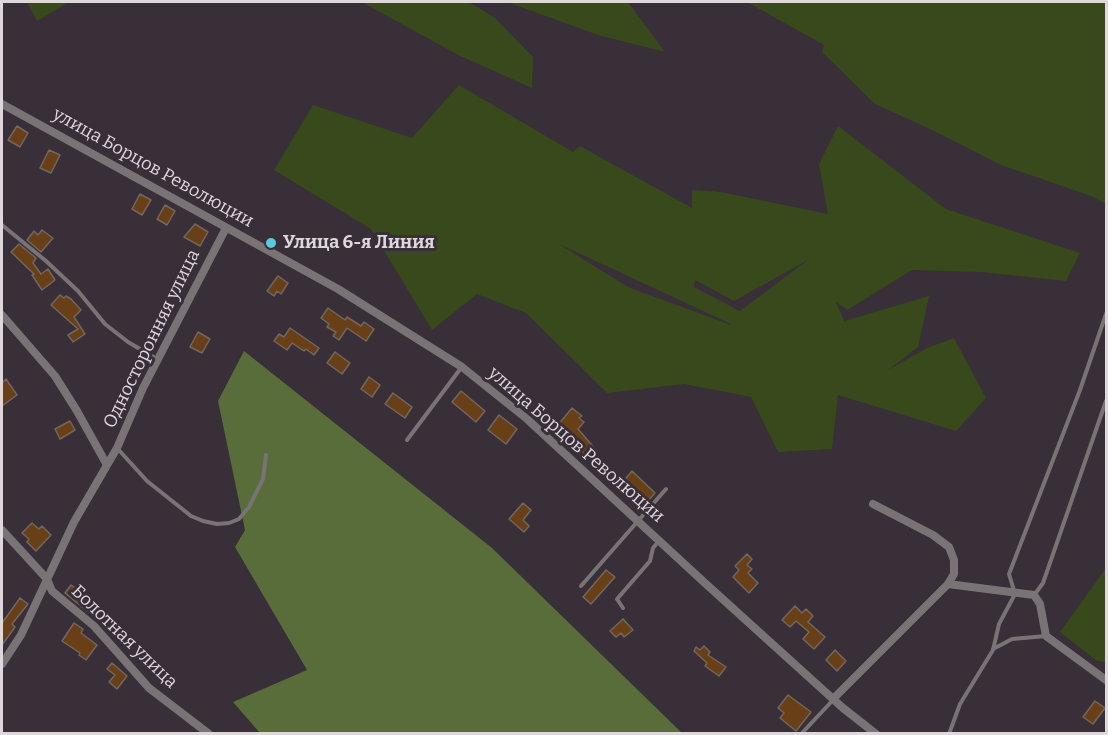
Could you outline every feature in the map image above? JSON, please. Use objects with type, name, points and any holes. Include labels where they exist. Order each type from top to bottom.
[{"type":"street","name":"улица Борцов Революции","points":[[2,104],[338,289],[462,367],[527,419],[872,732]]},
{"type":"street","name":"Односторонняя улица","points":[[2,664],[21,634],[74,522],[117,448],[157,360],[226,228]]},
{"type":"street","name":"Односторонняя улица","points":[[2,315],[55,376],[107,465]]},
{"type":"street","points":[[834,698],[948,584],[954,574],[954,560],[949,547],[933,535],[873,504]]},
{"type":"street","name":"Болотная улица","points":[[2,530],[47,579],[52,591],[94,626],[149,688],[209,734]]},
{"type":"street","points":[[948,584],[1034,595],[1040,604],[1046,636],[1107,680]]},
{"type":"lane","points":[[2,225],[78,291],[105,324],[157,360]]},
{"type":"lane","points":[[949,734],[960,704],[993,650],[999,624],[1015,594],[1009,574],[1107,314]]},
{"type":"lane","points":[[407,440],[462,367]]},
{"type":"lane","points":[[1034,595],[1044,583],[1107,401]]},
{"type":"lane","points":[[117,448],[147,481],[191,516],[217,524],[239,519],[249,507],[263,479],[266,455]]},
{"type":"lane","points":[[581,586],[666,489]]},
{"type":"lane","points":[[623,608],[617,599],[650,561],[653,548],[660,540]]},
{"type":"lane","points":[[993,650],[1012,639],[1046,636]]},
{"type":"lane","points":[[801,734],[834,698]]},
{"type":"green space","points":[[27,2],[69,2],[37,21]]},
{"type":"green space","points":[[362,2],[469,2],[495,18],[533,57],[532,88],[458,55]]},
{"type":"green space","points":[[507,2],[628,2],[665,52],[598,35]]},
{"type":"green space","points":[[747,2],[1106,2],[1106,204],[1091,196],[1001,165],[875,104],[822,52],[824,45]]},
{"type":"green space","points":[[459,85],[573,152],[580,146],[692,208],[692,190],[721,192],[828,214],[819,164],[838,126],[946,209],[1080,253],[1066,281],[981,272],[912,270],[847,310],[836,302],[844,321],[929,296],[918,347],[888,370],[927,348],[954,338],[986,398],[956,431],[838,395],[832,449],[778,452],[751,397],[684,384],[607,393],[526,313],[477,294],[432,330],[371,229],[274,170],[313,105],[412,138]],"holes":[[[559,244],[731,324],[731,325],[628,287]],[[808,260],[740,311],[694,287],[695,280],[734,301]]]},
{"type":"green space","points":[[244,351],[492,548],[682,733],[260,733],[233,702],[307,670],[235,547],[245,530],[218,401]]},
{"type":"green space","points":[[1106,568],[1106,662],[1097,661],[1060,632]]},
{"type":"building","points":[[17,126],[28,133],[20,147],[8,140]]},
{"type":"building","points":[[49,150],[60,155],[51,173],[40,168]]},
{"type":"building","points":[[140,194],[151,200],[142,215],[132,209]]},
{"type":"building","points":[[165,205],[175,211],[167,225],[157,219]]},
{"type":"building","points":[[195,224],[208,232],[200,246],[184,237]]},
{"type":"building","points":[[42,230],[53,238],[41,252],[27,240],[34,231],[38,235]]},
{"type":"building","points":[[19,244],[36,258],[33,263],[41,274],[48,269],[55,280],[42,290],[32,275],[34,274],[11,252]]},
{"type":"building","points":[[278,276],[288,283],[281,294],[277,291],[274,296],[267,291]]},
{"type":"building","points":[[60,295],[71,299],[81,310],[74,317],[85,334],[73,342],[68,335],[78,329],[51,305]]},
{"type":"building","points":[[328,308],[345,320],[347,317],[361,326],[364,322],[374,329],[366,341],[347,328],[339,340],[333,336],[336,332],[327,327],[329,324],[321,318]]},
{"type":"building","points":[[290,328],[319,348],[314,355],[292,343],[287,350],[274,341],[279,334],[284,337]]},
{"type":"building","points":[[198,332],[210,339],[202,353],[190,347]]},
{"type":"building","points":[[335,352],[350,363],[342,374],[327,363]]},
{"type":"building","points":[[369,377],[380,385],[372,397],[361,389]]},
{"type":"building","points":[[6,379],[17,395],[2,406],[2,383]]},
{"type":"building","points":[[461,391],[485,411],[476,422],[452,402]]},
{"type":"building","points":[[393,393],[412,407],[405,418],[385,404]]},
{"type":"building","points":[[572,408],[582,416],[579,418],[584,422],[578,429],[597,451],[588,459],[577,443],[557,426]]},
{"type":"building","points":[[499,415],[517,429],[506,444],[488,430]]},
{"type":"building","points":[[70,421],[75,430],[60,439],[55,429]]},
{"type":"building","points":[[632,471],[655,493],[647,502],[622,483]]},
{"type":"building","points":[[523,503],[531,510],[523,520],[529,526],[524,532],[509,519]]},
{"type":"building","points":[[32,523],[39,529],[42,526],[51,535],[36,551],[27,542],[29,539],[22,533]]},
{"type":"building","points":[[747,554],[752,559],[747,565],[752,569],[748,573],[758,583],[749,593],[733,577],[739,570],[735,566]]},
{"type":"building","points":[[606,570],[615,577],[591,604],[583,597]]},
{"type":"building","points":[[71,585],[80,591],[78,594],[82,598],[98,609],[93,616],[65,593]]},
{"type":"building","points":[[20,598],[28,604],[12,624],[15,627],[2,645],[2,623]]},
{"type":"building","points":[[795,606],[802,613],[806,609],[813,616],[808,622],[825,637],[814,649],[803,639],[809,632],[796,621],[790,627],[782,620]]},
{"type":"building","points":[[623,619],[633,630],[624,637],[621,633],[616,637],[610,631]]},
{"type":"building","points":[[74,623],[83,629],[81,633],[97,645],[86,660],[62,641]]},
{"type":"building","points":[[704,646],[710,652],[708,655],[726,667],[719,676],[705,666],[707,663],[694,651],[696,647],[700,650]]},
{"type":"building","points":[[835,650],[846,661],[837,671],[826,660]]},
{"type":"building","points":[[112,663],[127,676],[117,689],[109,682],[115,675],[107,669]]},
{"type":"building","points":[[788,695],[811,712],[796,731],[780,718],[784,713],[778,708]]},
{"type":"building","points":[[1095,701],[1105,708],[1093,724],[1083,717]]},
{"type":"place","name":"Улица 6-я Линия","points":[[271,243]]}]
